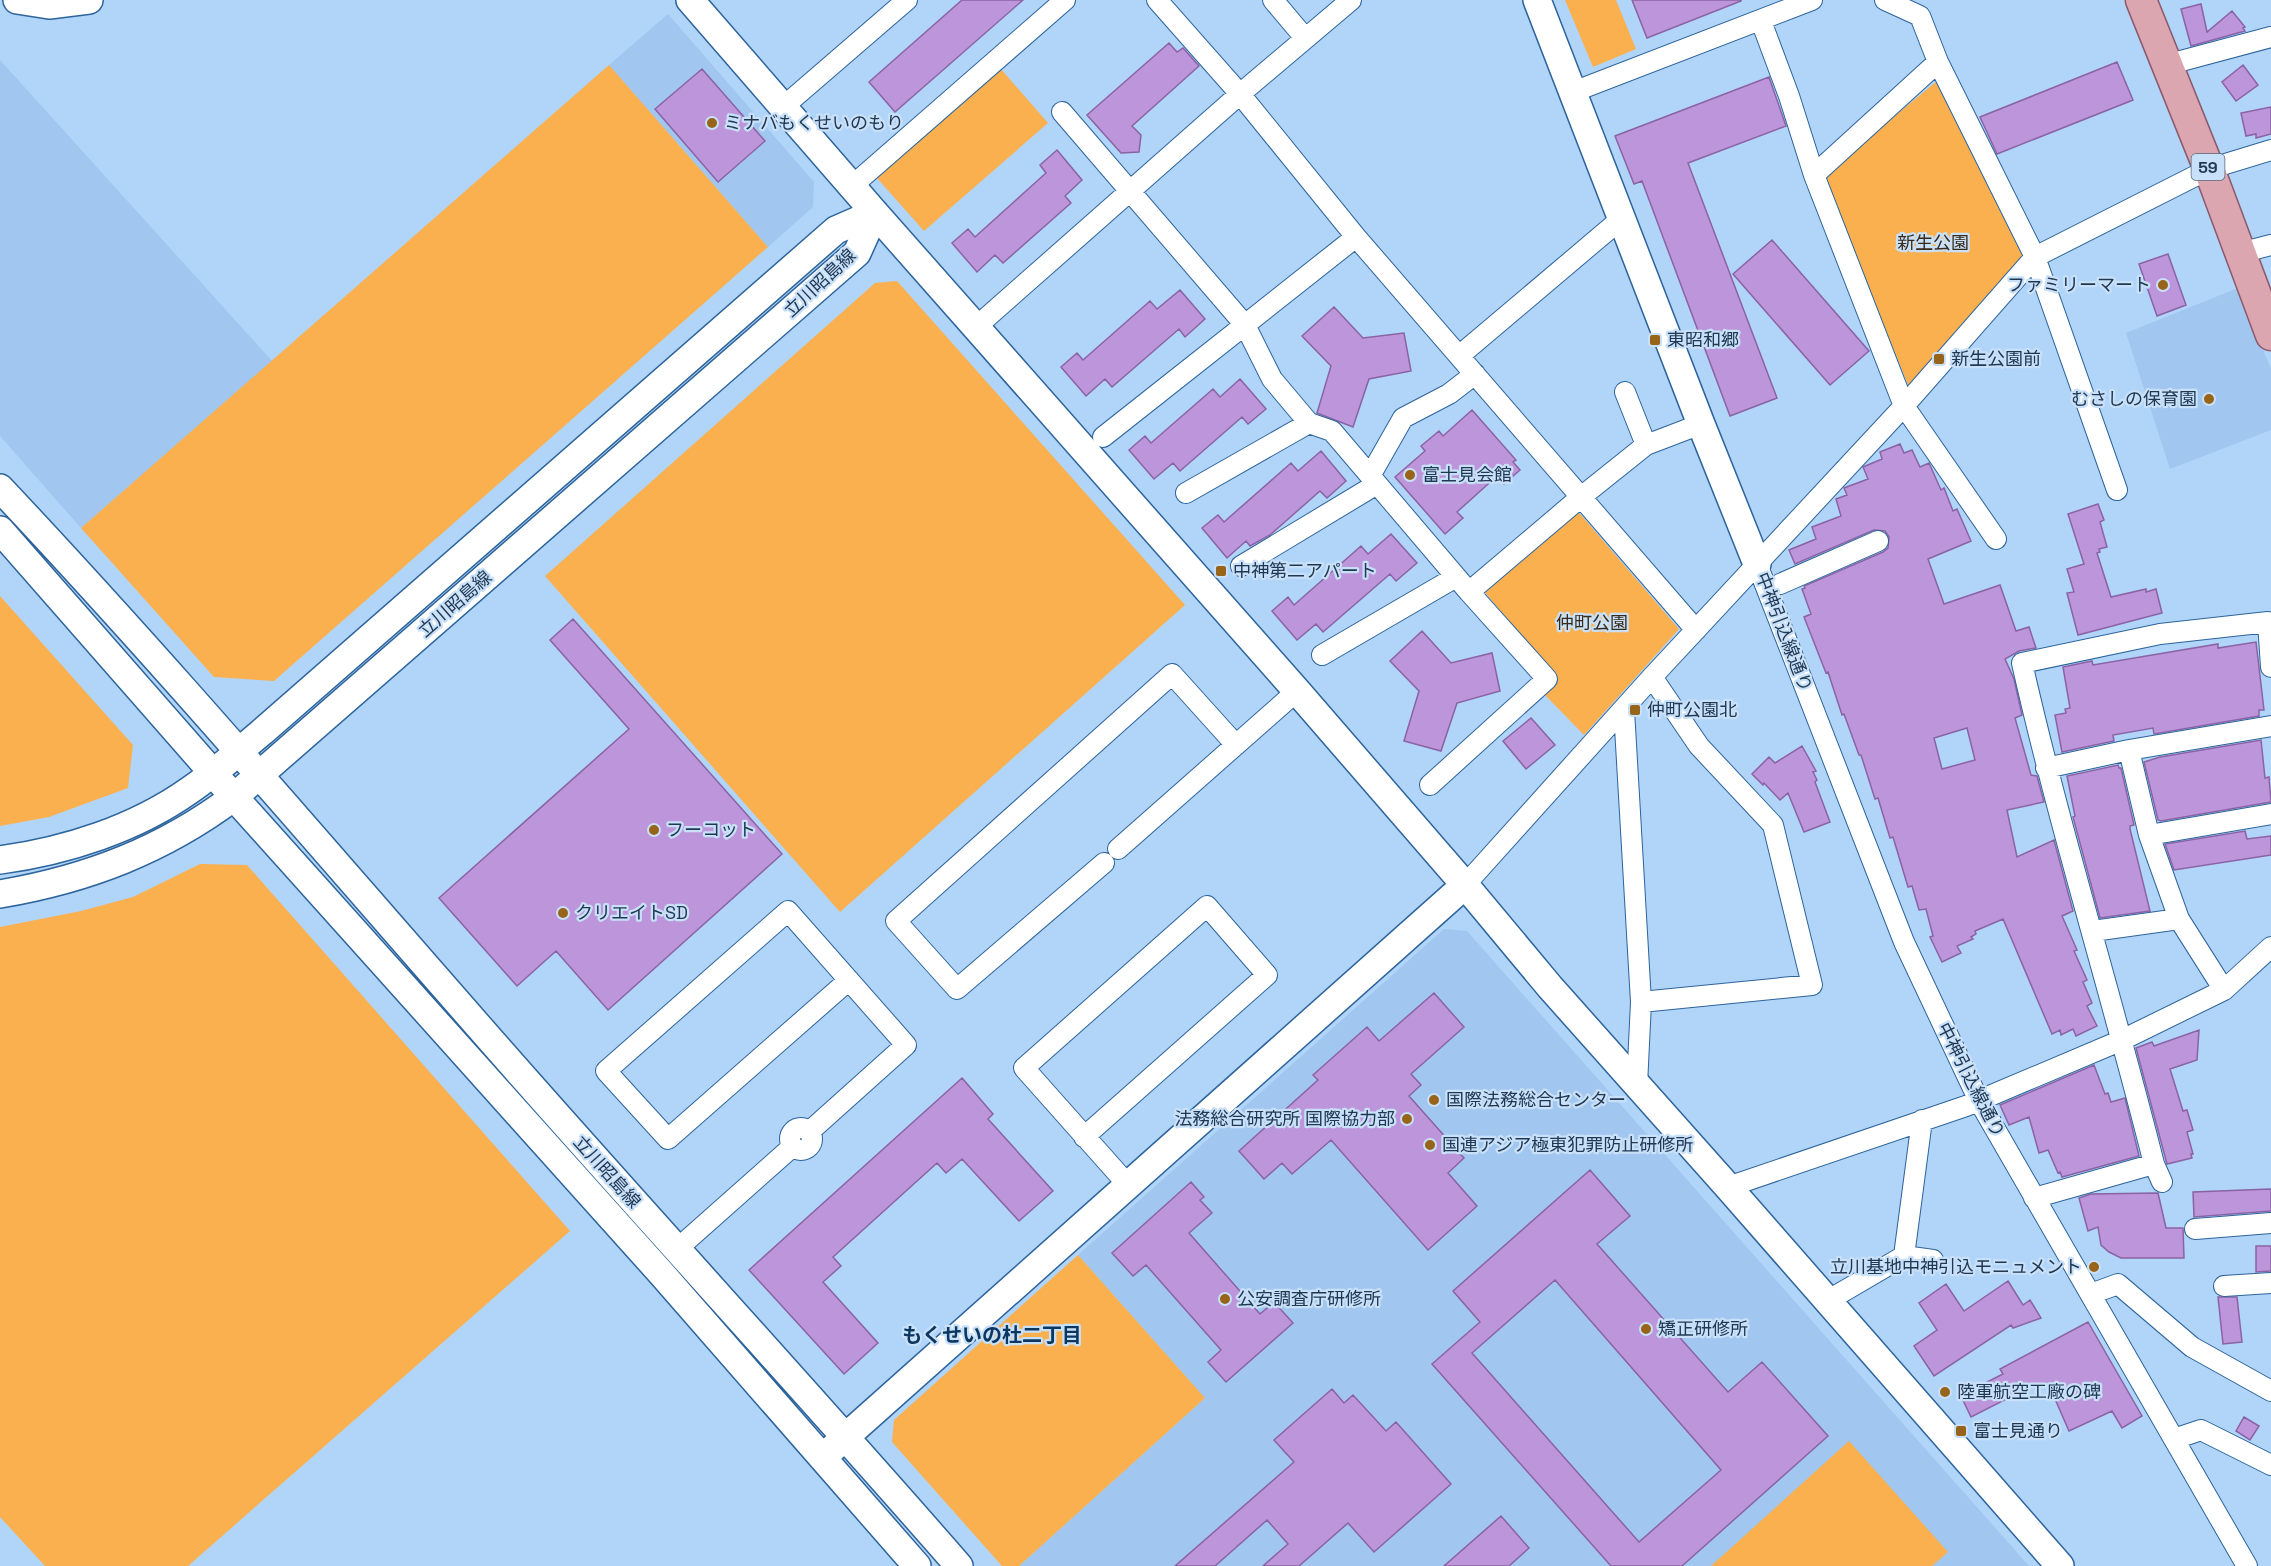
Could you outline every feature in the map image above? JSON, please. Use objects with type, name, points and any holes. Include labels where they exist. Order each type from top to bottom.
[{"type":"main road","points":[[17,0],[49,5],[89,0]]},
{"type":"main road","points":[[690,0],[1297,691],[1550,987],[2060,1566]]},
{"type":"main road","points":[[1537,0],[1701,424],[1762,559]]},
{"type":"main road","name":"59","points":[[2141,0],[2271,335]]},
{"type":"main road","name":"立川昭島線","points":[[0,860],[58,849],[105,834],[175,800],[214,772],[836,230],[875,213]]},
{"type":"main road","name":"立川昭島線","points":[[0,894],[45,886],[132,857],[196,824],[234,797],[857,253],[875,213]]},
{"type":"main road","name":"立川昭島線","points":[[0,488],[95,589],[676,1250],[846,1437],[959,1566]]},
{"type":"main road","name":"立川昭島線","points":[[0,530],[234,797],[527,1121],[917,1566]]},
{"type":"main road","points":[[822,1458],[1465,885]]},
{"type":"street","points":[[783,107],[907,0]]},
{"type":"street","points":[[852,186],[1065,0]]},
{"type":"street","points":[[1157,0],[1240,94],[1356,237],[1696,630]]},
{"type":"street","points":[[1273,0],[1305,38]]},
{"type":"street","points":[[1573,92],[1812,0]]},
{"type":"street","points":[[1885,0],[1920,16],[1938,62],[2035,257],[2117,490]]},
{"type":"street","points":[[976,327],[1349,1]]},
{"type":"street","points":[[1761,21],[1789,96],[1814,175],[1904,406],[1996,539]]},
{"type":"street","points":[[2166,65],[2271,37]]},
{"type":"street","points":[[1814,175],[1938,62]]},
{"type":"street","points":[[1062,112],[1245,325],[1272,379],[1309,423],[1332,431],[1462,584],[1547,679],[1430,785]]},
{"type":"street","points":[[1465,885],[1652,677],[1904,406],[2035,257],[2208,169],[2271,150]]},
{"type":"street","points":[[1459,356],[1621,219]]},
{"type":"street","points":[[1103,437],[1356,237]]},
{"type":"street","points":[[2240,253],[2271,245]]},
{"type":"street","points":[[1241,566],[1373,480],[1403,418],[1449,394],[1475,374]]},
{"type":"street","points":[[1625,392],[1646,445]]},
{"type":"street","points":[[1186,493],[1309,423]]},
{"type":"street","points":[[1323,655],[1462,584],[1581,497],[1646,445],[1701,424]]},
{"type":"street","points":[[1780,584],[1878,541]]},
{"type":"street","points":[[1762,559],[1780,584],[1887,861]]},
{"type":"street","name":"中神引込線通り","points":[[1762,559],[1904,942],[1979,1101],[2247,1566]]},
{"type":"street","points":[[2034,1198],[2158,1173],[2093,931],[2046,768],[2022,663],[2160,634],[2268,622],[2271,667]]},
{"type":"street","points":[[1236,745],[1172,674],[896,921],[957,989],[1111,856],[1297,691]]},
{"type":"street","points":[[1641,1002],[1812,985],[1773,825],[1699,746],[1652,677]]},
{"type":"street","points":[[1624,710],[1641,1002],[1637,1085]]},
{"type":"street","points":[[2046,768],[2129,750],[2271,726]]},
{"type":"street","points":[[2129,750],[2149,836],[2179,919],[2224,990]]},
{"type":"street","points":[[2149,836],[2271,814]]},
{"type":"street","points":[[1084,1137],[1267,975],[1206,906],[1024,1068],[1084,1137],[1128,1185]]},
{"type":"street","points":[[676,1250],[792,1147],[801,1151],[808,1148],[812,1142],[809,1131],[906,1045],[849,980],[788,912],[606,1071],[668,1139],[849,980]]},
{"type":"street","points":[[2093,931],[2179,919]]},
{"type":"street","points":[[1728,1187],[1979,1101],[2122,1040],[2224,990],[2271,947]]},
{"type":"street","points":[[1904,1256],[1922,1120]]},
{"type":"street","points":[[2195,1229],[2271,1223]]},
{"type":"street","points":[[1827,1301],[1904,1256],[1932,1260]]},
{"type":"street","points":[[2224,1286],[2271,1283]]},
{"type":"street","points":[[2091,1294],[2118,1284],[2192,1347],[2271,1391]]},
{"type":"street","points":[[2174,1440],[2201,1430],[2271,1465]]},
{"type":"shaded area","name":"ミナバもくせいのもり","points":[[668,14],[814,182],[813,207],[768,247],[609,65]]},
{"type":"shaded area","points":[[0,60],[272,361],[81,528],[0,436]]},
{"type":"shaded area","name":"むさしの保育園","points":[[2238,288],[2271,369],[2271,430],[2170,469],[2126,333]]},
{"type":"shaded area","name":"国際法務総合センター","points":[[1444,929],[1467,931],[2029,1566],[1019,1566],[1205,1398],[1078,1255]]},
{"type":"green space","points":[[1565,0],[1616,0],[1636,49],[1593,67]]},
{"type":"green space","points":[[609,65],[768,247],[274,681],[214,677],[81,528]]},
{"type":"green space","points":[[1000,68],[1048,123],[924,231],[876,177]]},
{"type":"green space","name":"新生公園","points":[[1937,81],[2025,256],[1909,387],[1822,176]]},
{"type":"green space","points":[[897,281],[1185,605],[840,912],[545,576],[875,283]]},
{"type":"green space","name":"仲町公園","points":[[1575,508],[1679,629],[1584,735],[1544,694],[1551,671],[1482,589]]},
{"type":"green space","points":[[0,596],[133,745],[128,788],[49,817],[0,826]]},
{"type":"green space","points":[[200,864],[247,865],[570,1231],[188,1566],[45,1566],[0,1517],[0,927],[81,911],[133,897]]},
{"type":"green space","points":[[1078,1255],[1205,1398],[1019,1566],[1002,1566],[892,1442],[894,1420]]},
{"type":"green space","points":[[1849,1441],[1948,1552],[1932,1566],[1711,1566]]},
{"type":"building","points":[[962,0],[1023,0],[895,112],[869,82]]},
{"type":"building","points":[[1632,0],[1741,0],[1741,1],[1647,38]]},
{"type":"building","points":[[2201,4],[2207,32],[2232,11],[2245,27],[2243,28],[2245,31],[2191,46],[2181,9]]},
{"type":"building","points":[[1169,43],[1177,52],[1183,48],[1199,66],[1132,126],[1141,135],[1139,152],[1121,153],[1087,115]]},
{"type":"building","points":[[2117,62],[2133,100],[1997,154],[1980,117]]},
{"type":"building","points":[[2243,65],[2258,85],[2236,101],[2222,82]]},
{"type":"building","points":[[702,69],[765,141],[718,182],[655,109]]},
{"type":"building","points":[[1769,77],[1786,126],[1688,163],[1777,398],[1730,416],[1642,181],[1634,184],[1615,136]]},
{"type":"building","points":[[2271,107],[2271,134],[2256,138],[2256,134],[2246,136],[2241,113]]},
{"type":"building","points":[[1057,150],[1082,180],[1065,196],[1071,203],[1003,263],[995,255],[977,272],[952,243],[968,229],[975,237],[1046,173],[1040,165]]},
{"type":"building","points":[[1772,240],[1869,351],[1830,385],[1733,274]]},
{"type":"building","name":"ファミリーマート","points":[[2168,254],[2186,305],[2157,316],[2139,264]]},
{"type":"building","points":[[1180,290],[1205,319],[1185,337],[1179,329],[1112,387],[1105,379],[1086,396],[1061,367],[1077,353],[1083,360],[1150,301],[1157,309]]},
{"type":"building","points":[[1334,307],[1363,338],[1404,333],[1411,371],[1369,379],[1353,427],[1317,413],[1331,366],[1302,336]]},
{"type":"building","points":[[1240,379],[1266,409],[1248,424],[1242,417],[1180,471],[1173,463],[1154,479],[1129,450],[1145,436],[1151,443],[1213,389],[1220,397]]},
{"type":"building","points":[[1472,410],[1516,460],[1513,462],[1520,470],[1504,484],[1497,476],[1457,512],[1463,518],[1445,534],[1395,477],[1425,451],[1421,446],[1439,431],[1443,436]]},
{"type":"building","points":[[1900,444],[1904,453],[1912,450],[1920,467],[1929,463],[1941,490],[1944,488],[1953,511],[1957,509],[1971,541],[1928,559],[1944,604],[2000,585],[2016,631],[2029,627],[2036,648],[2019,651],[2005,659],[2014,679],[2022,715],[2015,718],[2031,775],[2037,776],[2044,802],[2007,810],[2017,857],[2054,840],[2073,911],[2062,916],[2087,980],[2083,982],[2092,1003],[2087,1006],[2097,1026],[2076,1036],[2073,1029],[2061,1035],[2060,1030],[2052,1034],[2003,919],[1975,931],[1976,934],[1971,937],[1973,939],[1957,946],[1961,953],[1942,962],[1930,937],[1933,936],[1926,909],[1919,910],[1912,886],[1908,887],[1878,798],[1875,799],[1861,755],[1859,755],[1844,714],[1842,715],[1828,672],[1826,673],[1804,617],[1811,614],[1802,589],[1805,588],[1804,586],[1888,548],[1889,537],[1885,531],[1874,530],[1795,564],[1789,550],[1816,539],[1812,527],[1841,516],[1836,499],[1847,495],[1844,488],[1868,479],[1863,467],[1882,459],[1880,452]],"holes":[[[1967,728],[1975,760],[1942,769],[1934,738]]]},
{"type":"building","points":[[1321,451],[1346,481],[1327,498],[1320,491],[1270,535],[1250,546],[1246,541],[1227,558],[1202,528],[1218,515],[1224,522],[1291,463],[1298,471]]},
{"type":"building","points":[[2098,504],[2104,520],[2100,522],[2107,547],[2099,549],[2100,552],[2097,553],[2111,597],[2156,589],[2162,613],[2078,635],[2067,593],[2074,592],[2067,569],[2084,564],[2068,514]]},
{"type":"building","points":[[1391,534],[1417,563],[1396,581],[1390,574],[1323,632],[1316,624],[1297,640],[1272,611],[1288,597],[1294,605],[1361,546],[1368,554]]},
{"type":"building","points":[[573,619],[782,854],[608,1010],[556,951],[517,986],[439,898],[629,729],[550,640]]},
{"type":"building","points":[[1422,631],[1451,663],[1492,653],[1500,691],[1457,703],[1441,751],[1404,741],[1419,691],[1390,661]]},
{"type":"building","points":[[2256,642],[2264,710],[2259,710],[2259,716],[2154,734],[2153,728],[2113,735],[2114,741],[2062,752],[2055,715],[2066,713],[2065,709],[2070,708],[2063,667],[2092,661],[2093,665],[2218,644],[2218,648]]},
{"type":"building","points":[[1531,718],[1555,745],[1526,769],[1503,741]]},
{"type":"building","points":[[2261,740],[2265,778],[2269,777],[2271,802],[2158,820],[2144,762],[2160,757]]},
{"type":"building","points":[[1802,746],[1816,771],[1813,772],[1817,780],[1815,782],[1830,822],[1804,832],[1788,793],[1780,800],[1752,774],[1769,757],[1775,763]]},
{"type":"building","points":[[2118,765],[2121,768],[2134,825],[2130,826],[2130,829],[2150,911],[2100,918],[2073,817],[2075,816],[2067,776]]},
{"type":"building","points":[[2245,831],[2247,839],[2271,836],[2271,855],[2174,870],[2165,844]]},
{"type":"building","points":[[1434,993],[1464,1027],[1411,1074],[1421,1085],[1409,1096],[1464,1158],[1448,1173],[1477,1206],[1428,1250],[1331,1140],[1292,1174],[1282,1163],[1264,1179],[1239,1151],[1318,1080],[1313,1075],[1367,1027],[1379,1041]]},
{"type":"building","points":[[2199,1030],[2197,1060],[2170,1069],[2183,1111],[2187,1110],[2193,1130],[2187,1132],[2193,1154],[2191,1154],[2192,1158],[2167,1164],[2136,1048],[2152,1042],[2154,1046]]},
{"type":"building","points":[[2094,1065],[2105,1094],[2108,1093],[2111,1102],[2125,1098],[2139,1156],[2062,1177],[2048,1150],[2039,1153],[2029,1117],[2009,1125],[2000,1105]]},
{"type":"building","points":[[962,1078],[993,1114],[988,1119],[1053,1191],[1019,1221],[962,1159],[946,1173],[937,1163],[833,1257],[841,1266],[823,1282],[878,1343],[844,1374],[749,1270]]},
{"type":"building","points":[[1590,1170],[1630,1216],[1597,1244],[1728,1392],[1762,1362],[1828,1436],[1682,1566],[1611,1566],[1432,1364],[1480,1322],[1453,1291]],"holes":[[[1555,1280],[1721,1470],[1639,1542],[1472,1353]]]},
{"type":"building","points":[[1191,1182],[1204,1197],[1200,1200],[1212,1213],[1189,1233],[1260,1314],[1274,1302],[1293,1323],[1226,1382],[1208,1362],[1221,1350],[1146,1265],[1133,1276],[1112,1253]]},
{"type":"building","points":[[2271,1189],[2271,1211],[2194,1217],[2193,1192]]},
{"type":"building","points":[[2158,1193],[2166,1228],[2183,1228],[2184,1258],[2121,1258],[2101,1245],[2098,1227],[2088,1231],[2079,1198],[2091,1194]]},
{"type":"building","points":[[2256,1246],[2271,1246],[2271,1271],[2256,1272]]},
{"type":"building","points":[[2008,1281],[2023,1305],[2030,1300],[2041,1318],[2013,1328],[2011,1325],[1934,1376],[1914,1346],[1937,1330],[1919,1303],[1946,1284],[1964,1311]]},
{"type":"building","points":[[2218,1297],[2237,1297],[2242,1342],[2223,1344]]},
{"type":"building","points":[[2088,1322],[2142,1416],[2122,1428],[2112,1411],[2069,1431],[2048,1383],[2036,1389],[2034,1385],[1971,1417],[1962,1398],[1974,1391],[1973,1389],[2003,1374],[2000,1369]]},
{"type":"building","points":[[1332,1389],[1344,1403],[1353,1395],[1386,1431],[1396,1422],[1451,1484],[1374,1552],[1348,1523],[1299,1566],[1263,1566],[1288,1544],[1267,1520],[1215,1566],[1175,1566],[1294,1462],[1274,1440]]},
{"type":"building","points":[[2244,1417],[2259,1426],[2250,1440],[2236,1431]]},
{"type":"building","points":[[1501,1516],[1529,1548],[1509,1566],[1444,1566]]},
{"type":"place","name":"ミナバもくせいのもり","points":[[712,123]]},
{"type":"place","name":"ファミリーマート","points":[[2163,285]]},
{"type":"place","name":"東昭和郷","points":[[1655,340]]},
{"type":"place","name":"新生公園前","points":[[1939,359]]},
{"type":"place","name":"むさしの保育園","points":[[2209,399]]},
{"type":"place","name":"富士見会館","points":[[1410,475]]},
{"type":"place","name":"中神第二アパート","points":[[1221,571]]},
{"type":"place","name":"仲町公園北","points":[[1635,710]]},
{"type":"place","name":"フーコット","points":[[654,830]]},
{"type":"place","name":"クリエイトSD","points":[[563,913]]},
{"type":"place","name":"国際法務総合センター","points":[[1434,1100]]},
{"type":"place","name":"法務総合研究所 国際協力部","points":[[1407,1119]]},
{"type":"place","name":"国連アジア極東犯罪防止研修所","points":[[1430,1145]]},
{"type":"place","name":"立川基地中神引込モニュメント","points":[[2094,1267]]},
{"type":"place","name":"公安調査庁研修所","points":[[1225,1299]]},
{"type":"place","name":"矯正研修所","points":[[1646,1329]]},
{"type":"place","name":"陸軍航空工廠の碑","points":[[1945,1392]]},
{"type":"place","name":"富士見通り","points":[[1961,1431]]},
{"type":"district","name":"もくせいの杜二丁目","points":[[992,1335]]}]
